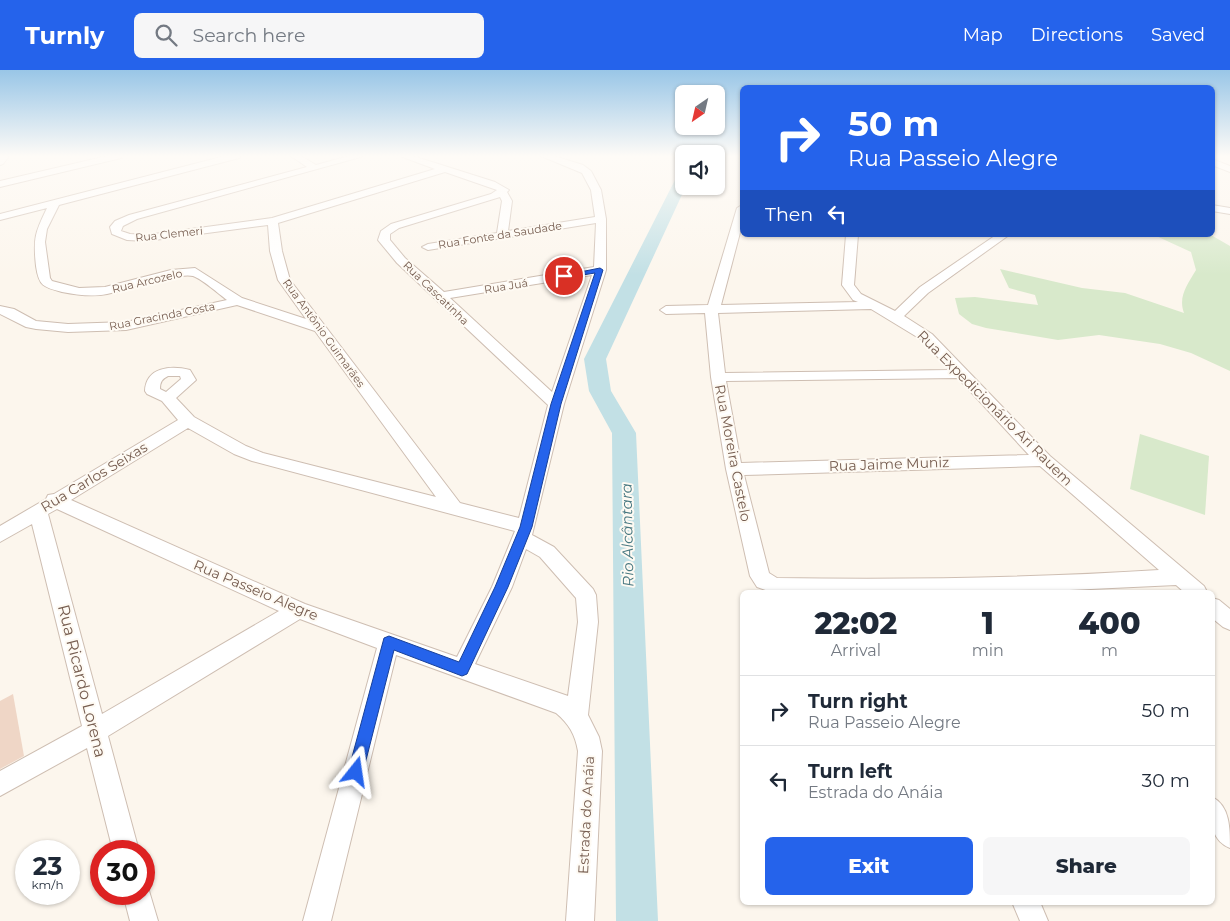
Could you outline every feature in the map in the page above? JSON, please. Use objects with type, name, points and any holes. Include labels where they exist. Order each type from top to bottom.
[{"type":"street","points":[[0,217],[84,196]]},
{"type":"street","name":"Rua Clemeri","points":[[213,196],[124,221],[116,228],[116,232],[129,238],[147,238],[273,221]]},
{"type":"street","points":[[273,221],[357,196]]},
{"type":"street","name":"Rua Cascatinha","points":[[490,196],[401,223],[388,230],[384,234],[384,240],[395,254],[556,404]]},
{"type":"street","points":[[502,234],[508,201],[504,196]]},
{"type":"street","points":[[577,715],[564,705],[462,670],[502,587],[524,532],[556,404],[600,270],[601,219],[597,196]]},
{"type":"street","name":"Rua Arcozelo","points":[[56,203],[42,229],[38,242],[41,264],[48,284],[71,291],[94,292],[116,289],[171,274],[195,272],[238,300],[320,328]]},
{"type":"street","points":[[1215,208],[1230,210]]},
{"type":"street","points":[[711,309],[740,215]]},
{"type":"street","name":"Rua Fonte da Saudade","points":[[428,246],[601,219]]},
{"type":"street","name":"Rua Antônio Guimarães","points":[[273,221],[274,250],[284,280],[453,507]]},
{"type":"street","name":"Rua Expedicionário Ari Rauem","points":[[852,237],[848,285],[857,297],[870,306],[896,317],[927,337],[1044,460],[1196,590]]},
{"type":"street","points":[[896,317],[924,290],[1001,237]]},
{"type":"street","name":"Rua Juá","points":[[441,296],[600,270]]},
{"type":"street","name":"Rua Gracinda Costa","points":[[0,310],[6,310],[26,323],[36,325],[106,328],[160,319],[238,300]]},
{"type":"street","points":[[666,310],[870,306]]},
{"type":"street","name":"Rua Moreira Castelo","points":[[711,309],[718,377],[734,469],[760,576],[768,584],[776,586],[905,590]]},
{"type":"street","points":[[718,377],[963,374]]},
{"type":"street","points":[[167,398],[188,421],[240,450],[258,457],[453,507],[524,532],[547,552],[586,595],[588,622],[577,715]]},
{"type":"street","name":"Rua Carlos Seixas","points":[[0,535],[188,421]]},
{"type":"street","name":"Rua Jaime Muniz","points":[[734,469],[1044,460]]},
{"type":"street","name":"Rua Passeio Alegre","points":[[46,506],[298,610],[462,670]]},
{"type":"street","name":"Rua Ricardo Lorena","points":[[46,506],[95,732],[123,840]]},
{"type":"street","points":[[905,590],[1084,588],[1180,577]]},
{"type":"street","points":[[1215,608],[1230,621]]},
{"type":"street","points":[[0,784],[95,732],[298,610]]},
{"type":"street","points":[[317,921],[389,642]]},
{"type":"street","name":"Estrada do Anáia","points":[[577,715],[587,732],[590,751],[580,921]]},
{"type":"street","points":[[1215,812],[1230,835]]},
{"type":"street","points":[[1027,905],[1034,921]]},
{"type":"green space","points":[[1158,237],[1214,237],[1230,246],[1230,371],[1191,353],[1160,344],[1099,335],[1058,340],[986,328],[972,324],[959,314],[955,298],[975,297],[1038,305],[1035,295],[1009,288],[1000,269],[1082,288],[1125,293],[1184,313],[1182,307],[1183,296],[1196,270],[1191,252]]},
{"type":"green space","points":[[1140,434],[1209,456],[1205,515],[1130,489]]},
{"type":"building","points":[[13,694],[24,756],[0,769],[0,701]]},
{"type":"waterway","name":"Rio Alcântara","points":[[637,921],[624,433],[600,391],[595,359],[674,196]]},
{"type":"route","points":[[356,772],[389,642],[462,670],[502,587],[526,527],[556,404],[600,270],[564,276]]}]
